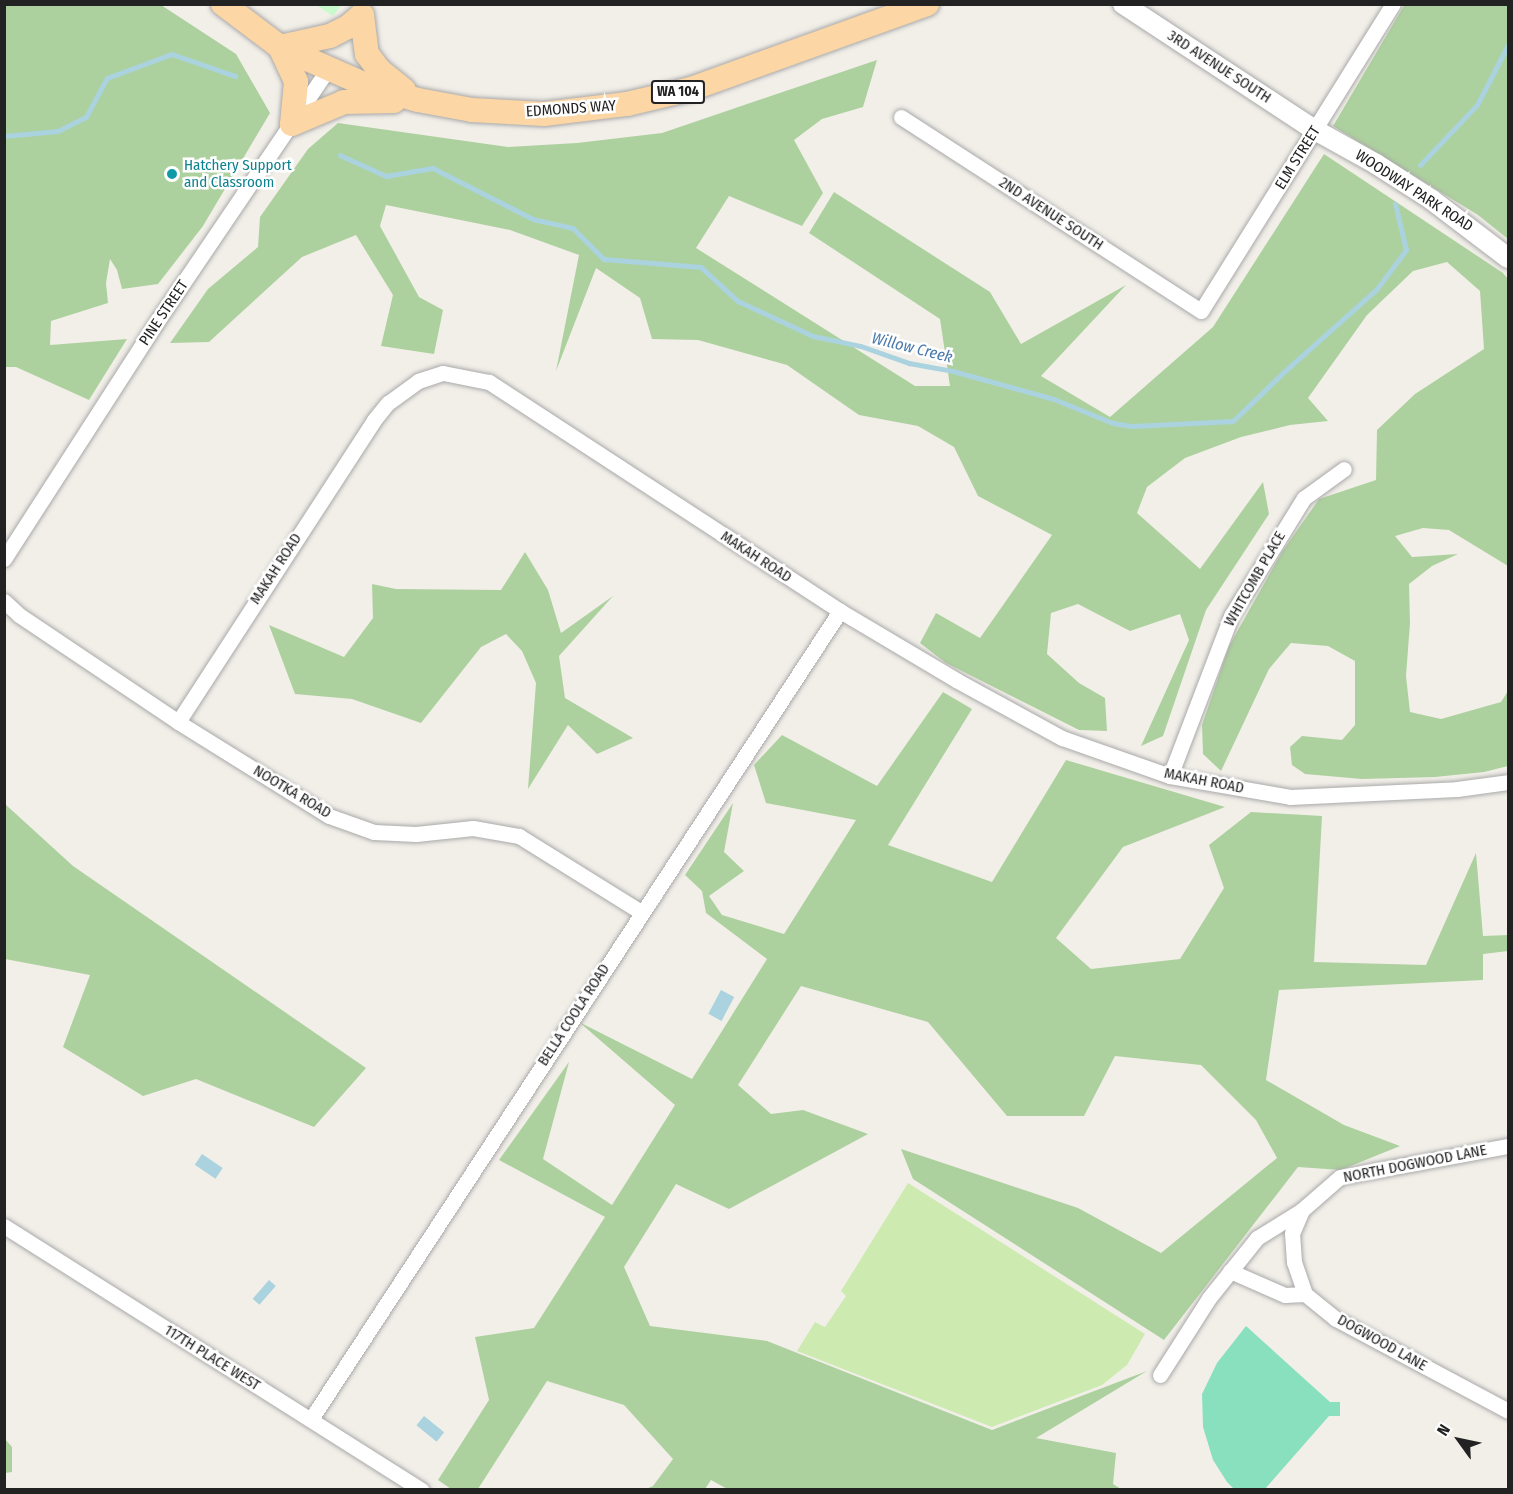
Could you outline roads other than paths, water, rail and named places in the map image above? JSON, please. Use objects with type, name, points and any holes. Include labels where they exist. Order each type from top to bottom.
[{"type":"main road","name":"EDMONDS WAY","points":[[223,4],[280,47],[328,69],[418,100],[472,110],[544,114],[627,104],[691,89],[927,4]]},
{"type":"main road","name":"WA 104","points":[[232,4],[252,25]]},
{"type":"main road","points":[[365,10],[368,54],[378,70],[418,100]]},
{"type":"main road","points":[[365,10],[338,33],[280,47],[296,82],[292,124],[344,102],[418,100]]},
{"type":"street","name":"3RD AVENUE SOUTH","points":[[1123,4],[1315,130]]},
{"type":"street","name":"ELM STREET","points":[[1202,311],[1393,4]]},
{"type":"street","name":"PINE STREET","points":[[4,559],[160,317],[328,69]]},
{"type":"street","name":"2ND AVENUE SOUTH","points":[[901,117],[1202,311]]},
{"type":"street","name":"WOODWAY PARK ROAD","points":[[1315,130],[1376,164],[1432,201],[1509,258]]},
{"type":"street","name":"MAKAH ROAD","points":[[178,722],[375,420],[388,403],[418,381],[443,373],[489,382],[840,612],[956,681],[1062,738],[1170,776],[1290,797],[1457,789],[1509,782]]},
{"type":"street","name":"WHITCOMB PLACE","points":[[1170,776],[1231,616],[1304,498],[1344,469]]},
{"type":"street","name":"NOOTKA ROAD","points":[[4,601],[19,615],[178,722],[329,816],[374,832],[416,834],[474,828],[519,836],[641,912]]},
{"type":"street","name":"BELLA COOLA ROAD","points":[[311,1419],[641,912],[840,612]]},
{"type":"street","name":"NORTH DOGWOOD LANE","points":[[1160,1375],[1209,1298],[1257,1238],[1302,1210],[1340,1177],[1509,1146]]},
{"type":"street","points":[[1230,1271],[1285,1295],[1305,1294],[1294,1262],[1292,1233],[1302,1210]]},
{"type":"street","name":"117TH PLACE WEST","points":[[4,1226],[421,1490]]},
{"type":"street","name":"DOGWOOD LANE","points":[[1305,1294],[1336,1319],[1509,1411]]},
{"type":"water","points":[[721,990],[734,997],[722,1021],[708,1014]]},
{"type":"water","points":[[202,1154],[223,1168],[215,1179],[195,1165]]},
{"type":"water","points":[[269,1280],[276,1286],[259,1305],[253,1299]]},
{"type":"water","points":[[424,1416],[444,1432],[437,1442],[416,1425]]},
{"type":"waterway","name":"Willow Creek","points":[[1420,165],[1477,105],[1508,45]]},
{"type":"waterway","name":"Willow Creek","points":[[4,136],[58,131],[86,117],[107,78],[172,54],[235,76]]},
{"type":"waterway","name":"Willow Creek","points":[[340,155],[386,176],[433,168],[533,219],[573,228],[604,259],[701,267],[738,301],[813,336],[861,346],[909,363],[953,371],[1054,399],[1113,423],[1133,426],[1233,421],[1376,290],[1406,250],[1395,204]]},
{"type":"place","name":"Hatchery Support and Classroom","points":[[172,174]]}]
